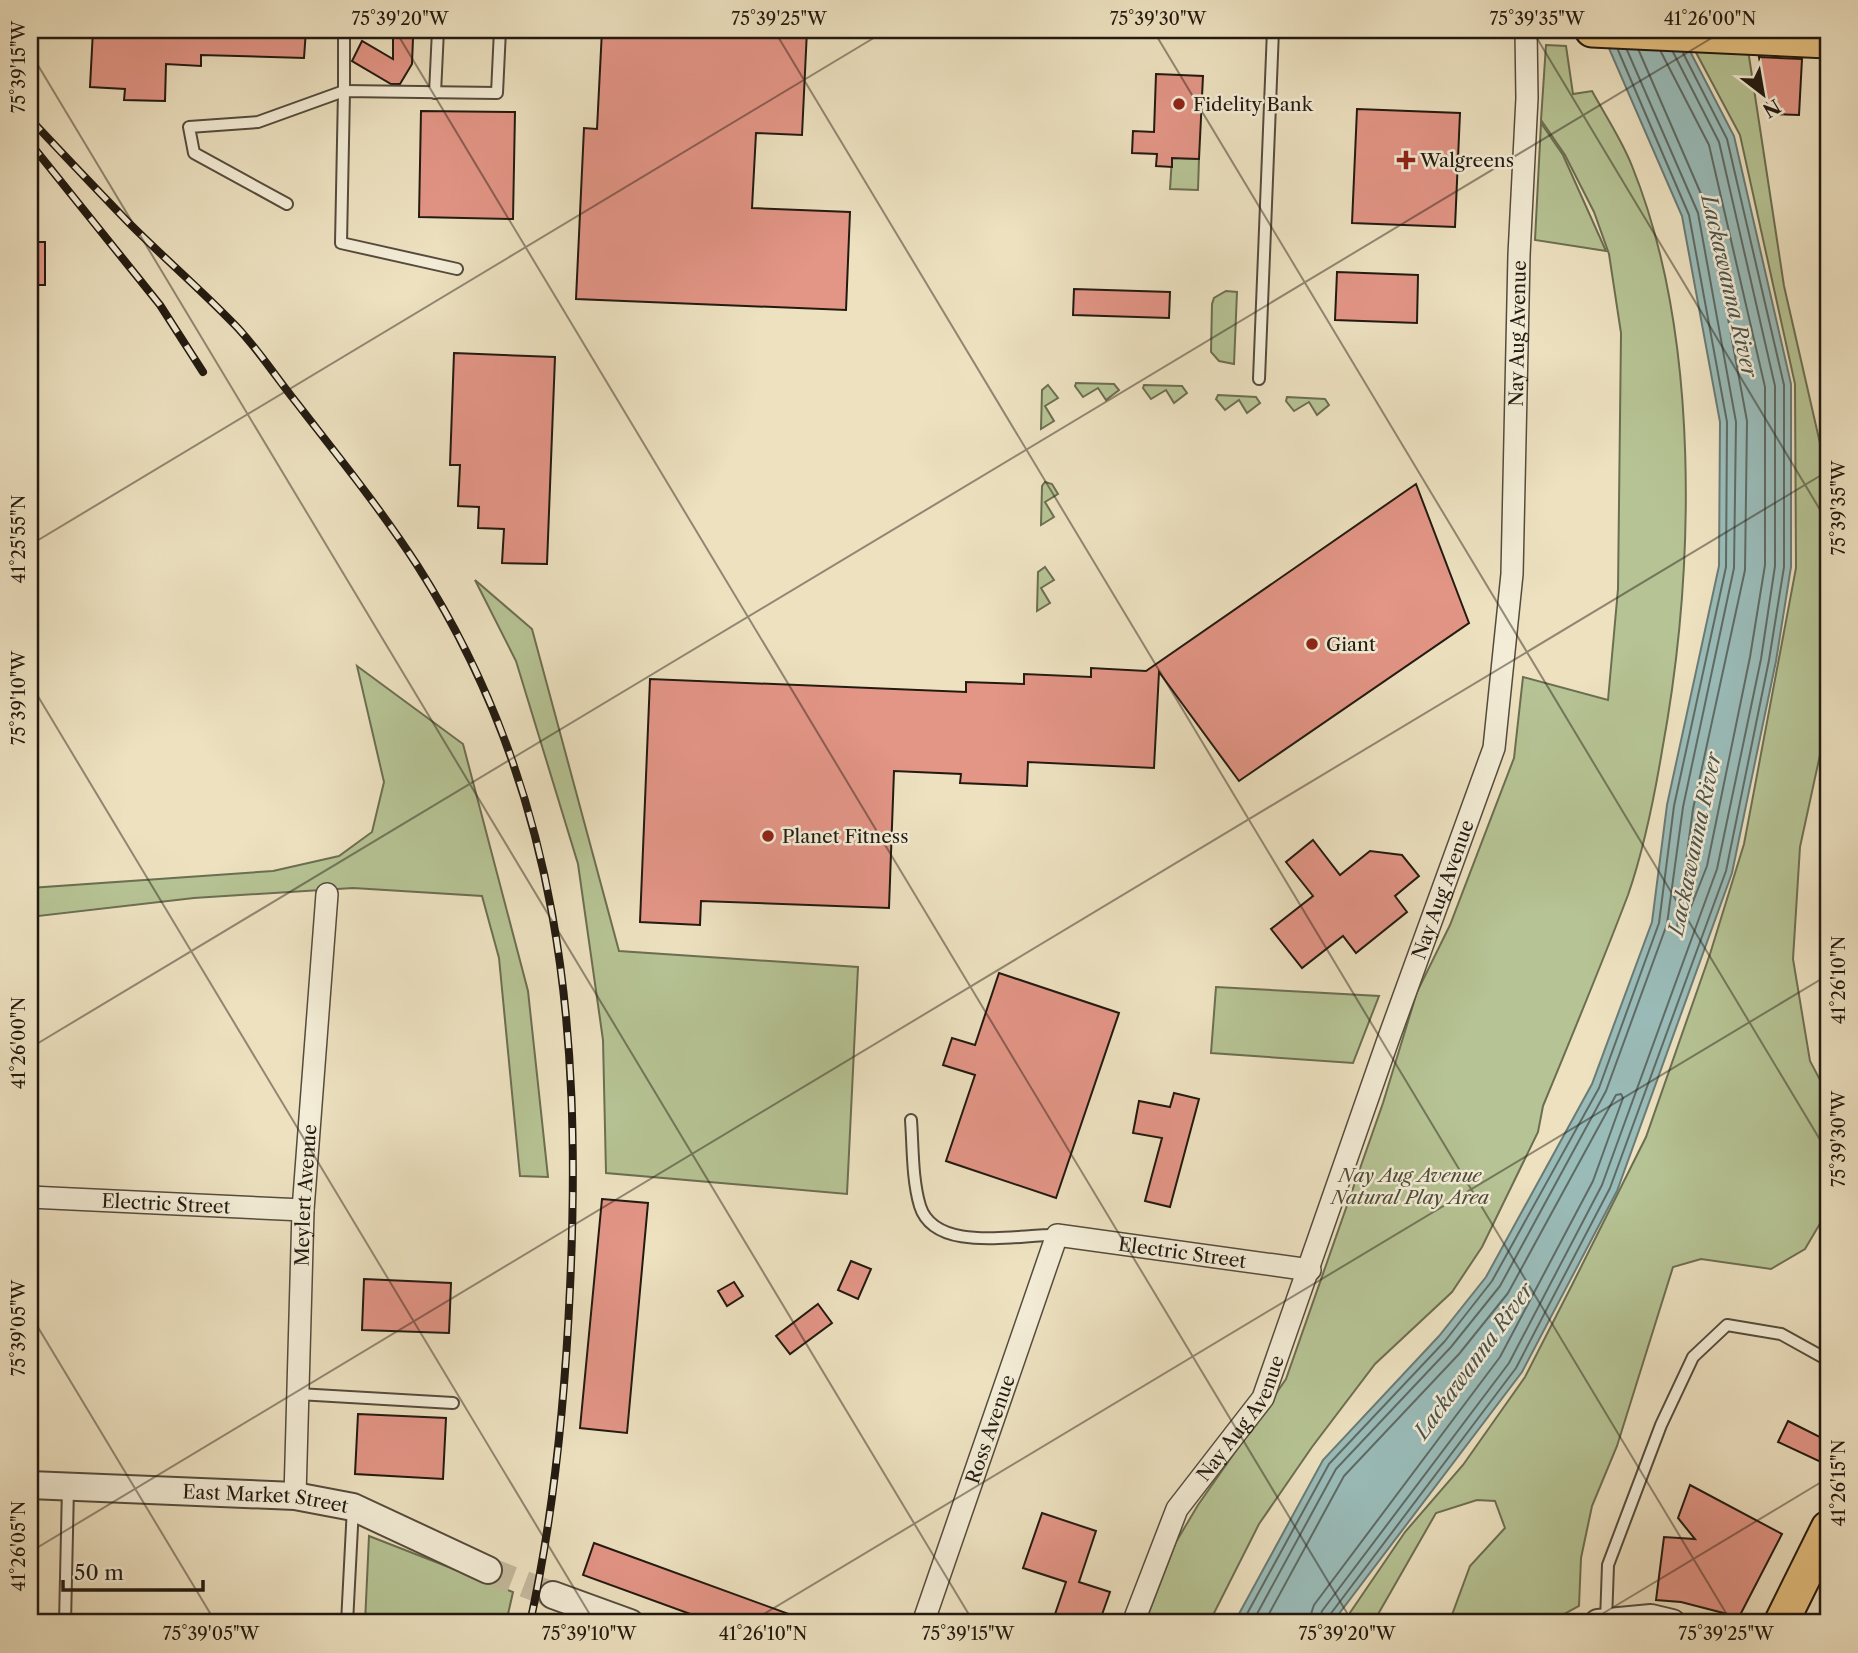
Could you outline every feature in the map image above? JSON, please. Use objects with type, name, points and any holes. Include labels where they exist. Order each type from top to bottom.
[{"type":"main road","points":[[1592,30],[1790,35],[1828,41]]},
{"type":"main road","points":[[1781,1623],[1828,1528]]},
{"type":"street","name":"Nay Aug Avenue","points":[[1133,1623],[1177,1509],[1263,1398],[1494,748],[1512,573],[1519,255],[1527,98],[1526,30]]},
{"type":"street","name":"Meylert Avenue","points":[[295,1496],[303,1210],[327,894]]},
{"type":"street","name":"Electric Street","points":[[30,1197],[303,1210]]},
{"type":"street","name":"Electric Street","points":[[1057,1235],[1310,1270]]},
{"type":"street","name":"Ross Avenue","points":[[923,1623],[1057,1235]]},
{"type":"street","name":"East Market Street","points":[[30,1485],[295,1496],[352,1507],[488,1570]]},
{"type":"street","points":[[553,1595],[630,1623]]},
{"type":"street","points":[[1602,1622],[1651,1618],[1672,1623]]},
{"type":"lane","points":[[344,30],[341,243],[457,269]]},
{"type":"lane","points":[[388,30],[394,30]]},
{"type":"lane","points":[[414,30],[438,30],[435,93]]},
{"type":"lane","points":[[287,204],[194,153],[189,127],[258,121],[344,91],[497,93],[500,30]]},
{"type":"lane","points":[[1259,379],[1273,30]]},
{"type":"lane","points":[[911,1120],[920,1205],[926,1219],[939,1230],[968,1238],[1057,1235]]},
{"type":"lane","points":[[1602,1622],[1608,1565],[1661,1425],[1693,1357],[1727,1325],[1781,1334],[1828,1360]]},
{"type":"lane","points":[[298,1394],[453,1403]]},
{"type":"lane","points":[[65,1623],[68,1485]]},
{"type":"lane","points":[[347,1623],[352,1507]]},
{"type":"green space","points":[[1684,30],[1745,30],[1784,286],[1825,465],[1828,465],[1828,621],[1823,741],[1800,847],[1793,959],[1810,1061],[1828,1095],[1828,1210],[1805,1249],[1771,1269],[1701,1259],[1673,1267],[1617,1446],[1592,1506],[1581,1558],[1579,1606],[1548,1623],[1449,1623],[1470,1566],[1505,1528],[1495,1501],[1477,1500],[1436,1513],[1373,1623],[1343,1623],[1405,1532],[1463,1465],[1525,1377],[1646,1137],[1710,954],[1744,844],[1796,568],[1795,384],[1740,135]]},
{"type":"green space","name":"Nay Aug Avenue Natural Play Area","points":[[1546,45],[1566,46],[1573,94],[1592,91],[1632,166],[1654,233],[1670,304],[1681,379],[1685,532],[1681,608],[1662,751],[1644,842],[1628,895],[1543,1106],[1538,1132],[1482,1247],[1452,1292],[1375,1364],[1312,1447],[1259,1524],[1209,1623],[1145,1623],[1176,1542],[1198,1505],[1286,1379],[1383,1103],[1417,992],[1450,925],[1514,758],[1523,677],[1608,700],[1618,589],[1621,333],[1609,254],[1594,212],[1565,155],[1541,120]]},
{"type":"green space","points":[[1541,123],[1563,155],[1606,251],[1535,240]]},
{"type":"green space","points":[[1172,158],[1199,159],[1198,190],[1170,189]]},
{"type":"green space","points":[[1226,291],[1237,292],[1234,364],[1219,361],[1211,352],[1212,304],[1214,298]]},
{"type":"green space","points":[[1076,383],[1114,384],[1119,390],[1106,400],[1098,388],[1083,397],[1075,386]]},
{"type":"green space","points":[[1048,385],[1058,398],[1045,406],[1054,421],[1041,429],[1042,390]]},
{"type":"green space","points":[[1144,385],[1182,386],[1187,393],[1174,403],[1166,390],[1151,399],[1143,388]]},
{"type":"green space","points":[[1218,395],[1256,397],[1260,403],[1247,413],[1239,400],[1225,410],[1216,399]]},
{"type":"green space","points":[[1287,397],[1325,399],[1329,405],[1317,415],[1309,402],[1294,411],[1286,401]]},
{"type":"green space","points":[[1045,482],[1052,484],[1058,494],[1045,502],[1054,517],[1041,525],[1042,486]]},
{"type":"green space","points":[[1045,567],[1054,580],[1041,588],[1050,603],[1037,611],[1038,572]]},
{"type":"green space","points":[[475,580],[532,629],[619,951],[858,967],[847,1194],[606,1173],[603,1040],[578,864],[516,661]]},
{"type":"green space","points":[[357,666],[463,744],[528,991],[548,1177],[520,1176],[499,958],[482,896],[353,888],[194,898],[30,917],[30,888],[273,871],[339,856],[372,832],[384,782]]},
{"type":"green space","points":[[1216,987],[1379,996],[1353,1063],[1211,1053]]},
{"type":"green space","points":[[369,1536],[513,1592],[506,1623],[365,1623]]},
{"type":"water","name":"Lackawanna River","points":[[1601,30],[1679,30],[1734,136],[1791,384],[1791,567],[1776,661],[1732,873],[1617,1191],[1522,1372],[1332,1623],[1234,1623],[1323,1460],[1439,1336],[1486,1277],[1592,1084],[1652,922],[1667,805],[1719,566],[1720,422],[1682,216]]},
{"type":"building","points":[[93,30],[306,30],[304,58],[201,55],[201,66],[166,64],[165,101],[124,100],[125,89],[90,87]]},
{"type":"building","points":[[406,30],[413,38],[412,64],[400,84],[391,84],[352,61],[362,41],[393,59],[393,38]]},
{"type":"building","points":[[602,30],[807,30],[802,135],[756,133],[752,208],[850,212],[846,310],[576,299],[584,128],[597,129]]},
{"type":"building","points":[[1759,57],[1802,59],[1799,115],[1769,114]]},
{"type":"building","name":"Fidelity Bank","points":[[1156,74],[1203,76],[1199,159],[1172,158],[1172,167],[1156,166],[1157,154],[1132,153],[1133,131],[1154,132]]},
{"type":"building","name":"Walgreens","points":[[1357,109],[1460,113],[1455,227],[1352,223]]},
{"type":"building","points":[[421,111],[515,112],[513,219],[419,217]]},
{"type":"building","points":[[30,242],[45,242],[45,285],[30,285]]},
{"type":"building","points":[[1337,272],[1418,275],[1417,323],[1335,320]]},
{"type":"building","points":[[1074,289],[1170,292],[1169,318],[1073,315]]},
{"type":"building","points":[[454,353],[555,357],[547,564],[502,563],[504,529],[478,528],[479,507],[458,506],[460,465],[450,465]]},
{"type":"building","points":[[1416,484],[1469,623],[1239,781],[1159,672],[1154,768],[1028,762],[1027,786],[960,783],[961,774],[894,771],[889,908],[701,901],[700,925],[640,922],[650,679],[966,692],[966,682],[1024,684],[1024,674],[1091,677],[1091,668],[1146,671]]},
{"type":"building","points":[[1313,840],[1340,875],[1370,851],[1402,855],[1419,876],[1395,896],[1407,912],[1356,953],[1343,936],[1302,968],[1271,929],[1313,896],[1286,862]]},
{"type":"building","points":[[999,973],[1119,1013],[1056,1198],[946,1161],[975,1075],[943,1065],[952,1038],[975,1045]]},
{"type":"building","points":[[1174,1093],[1199,1099],[1170,1207],[1145,1201],[1162,1138],[1133,1133],[1139,1101],[1170,1107]]},
{"type":"building","points":[[602,1199],[648,1203],[627,1433],[580,1428]]},
{"type":"building","points":[[851,1261],[871,1269],[858,1299],[838,1290]]},
{"type":"building","points":[[364,1279],[451,1283],[449,1333],[362,1330]]},
{"type":"building","points":[[734,1282],[743,1296],[727,1306],[718,1291]]},
{"type":"building","points":[[818,1304],[832,1323],[790,1354],[776,1336]]},
{"type":"building","points":[[358,1414],[446,1418],[443,1479],[355,1474]]},
{"type":"building","points":[[1788,1421],[1828,1441],[1828,1452],[1823,1463],[1778,1442]]},
{"type":"building","points":[[1690,1485],[1782,1534],[1739,1617],[1681,1602],[1656,1600],[1664,1537],[1695,1539],[1678,1518]]},
{"type":"building","points":[[1042,1513],[1096,1531],[1079,1582],[1110,1592],[1099,1623],[1052,1623],[1066,1582],[1023,1568]]},
{"type":"building","points":[[594,1543],[808,1621],[715,1623],[583,1575]]},
{"type":"tunnel","points":[[488,1570],[553,1595]]},
{"type":"railway","points":[[30,119],[129,223],[207,297],[258,351],[417,565],[465,650],[503,736],[532,824],[552,913],[565,1004],[571,1097],[573,1192],[565,1372],[552,1499],[530,1623]]},
{"type":"railway","points":[[30,143],[160,305],[203,372]]},
{"type":"place","name":"Fidelity Bank","points":[[1179,104]]},
{"type":"place","name":"Walgreens","points":[[1406,160]]},
{"type":"place","name":"Giant","points":[[1312,644]]},
{"type":"place","name":"Planet Fitness","points":[[768,836]]}]
